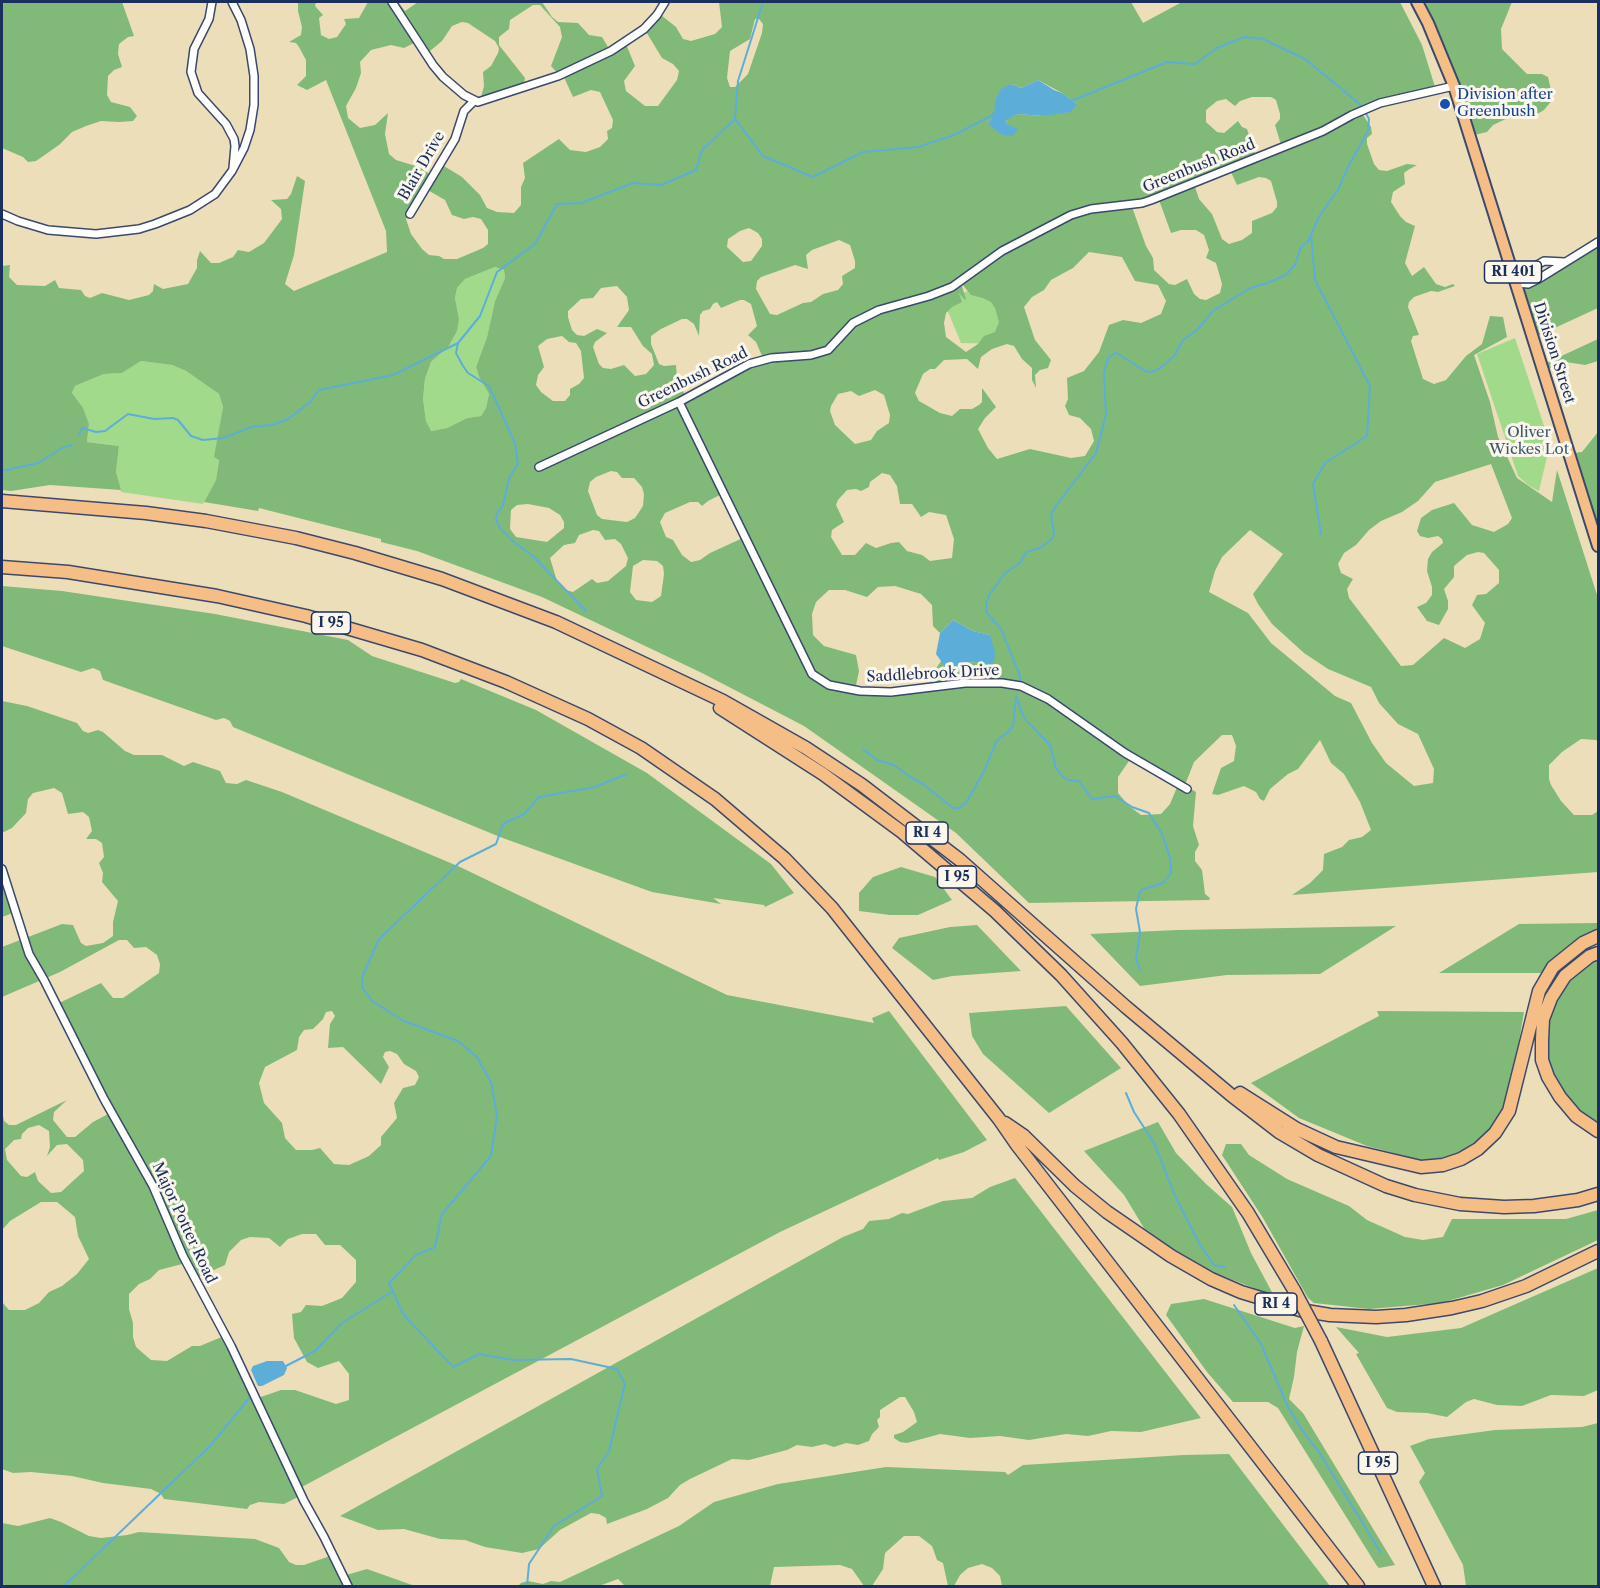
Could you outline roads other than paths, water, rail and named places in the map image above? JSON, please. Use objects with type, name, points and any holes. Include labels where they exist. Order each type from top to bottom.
[{"type":"highway","name":"I 95","points":[[2,501],[116,509],[266,532],[413,570],[490,596],[556,622],[639,660],[746,723],[848,792],[942,865],[1017,932],[1102,1020],[1179,1114],[1248,1213],[1294,1290],[1321,1341],[1434,1587]]},
{"type":"highway","name":"I 95","points":[[2,567],[68,572],[158,585],[247,602],[335,624],[422,650],[562,705],[615,732],[667,764],[715,799],[762,837],[805,879],[845,924],[999,1119],[1358,1587]]},
{"type":"highway","name":"RI 4","points":[[639,660],[752,716],[806,748],[888,803],[960,860],[1181,1053],[1255,1114],[1292,1140],[1345,1169],[1394,1188],[1445,1201],[1504,1207],[1549,1204],[1599,1194]]},
{"type":"highway","points":[[1181,1053],[1285,1122],[1336,1147],[1421,1167],[1461,1160],[1478,1149],[1495,1133],[1509,1111],[1539,991],[1553,967],[1583,943],[1599,936]]},
{"type":"highway","points":[[1599,952],[1590,956],[1565,976],[1551,998],[1543,1019],[1542,1060],[1548,1077],[1560,1097],[1576,1116],[1599,1131]]},
{"type":"highway","name":"RI 4","points":[[999,1119],[1024,1136],[1075,1186],[1107,1212],[1171,1256],[1225,1286],[1255,1298],[1292,1308],[1330,1315],[1360,1317],[1391,1317],[1437,1311],[1482,1301],[1526,1286],[1599,1251]]},
{"type":"main road","name":"Division Street","points":[[1417,2],[1454,86],[1599,546]]},
{"type":"street","points":[[212,2],[209,19],[194,49],[191,72],[198,93],[226,124],[234,139],[232,171]]},
{"type":"street","points":[[2,214],[33,226],[64,233],[96,234],[139,229],[171,219],[207,200],[222,187],[244,148],[250,130],[255,90],[250,49],[241,20],[232,2]]},
{"type":"street","points":[[392,2],[433,65],[456,89],[474,101],[488,99],[542,82],[591,62],[644,29],[665,2]]},
{"type":"street","name":"Greenbush Road","points":[[538,466],[680,402],[749,364],[771,358],[812,355],[828,350],[847,327],[860,318],[952,287],[1002,251],[1071,215],[1091,209],[1142,204],[1323,131],[1370,107],[1392,99],[1454,86]]},
{"type":"street","name":"Blair Drive","points":[[410,214],[455,139],[464,111],[474,101]]},
{"type":"street","points":[[1516,283],[1528,284],[1599,242]]},
{"type":"street","points":[[1516,283],[1525,272],[1544,261],[1565,262]]},
{"type":"street","name":"Saddlebrook Drive","points":[[680,402],[812,674],[828,685],[861,691],[891,692],[965,683],[1002,683],[1021,686],[1048,699],[1125,753],[1187,789]]},
{"type":"street","name":"Major Potter Road","points":[[2,870],[29,954],[104,1099],[153,1186],[183,1256],[231,1346],[304,1501],[329,1545],[348,1587]]},
{"type":"water","points":[[1038,80],[1077,104],[1071,112],[1042,116],[1018,114],[1006,120],[1007,124],[1018,129],[1013,136],[1002,135],[988,124],[1001,89],[1011,84],[1021,88]]},
{"type":"water","points":[[953,620],[973,631],[990,635],[995,652],[994,663],[987,665],[978,662],[963,663],[956,674],[948,671],[936,654],[940,633]]},
{"type":"water","points":[[267,1361],[283,1361],[287,1368],[284,1375],[258,1386],[251,1370],[253,1366]]},
{"type":"waterway","points":[[79,435],[82,428],[96,432],[105,431],[128,414],[154,419],[173,418],[178,420],[191,436],[203,440],[224,438],[251,427],[272,425],[288,419],[309,403],[319,390],[393,375],[458,343],[480,316],[497,272],[535,244],[557,204],[581,203],[633,183],[661,185],[696,170],[702,150],[735,119],[738,81],[763,2]]},
{"type":"waterway","points":[[1020,681],[1001,629],[987,613],[986,604],[989,595],[1005,573],[1020,563],[1026,552],[1040,548],[1052,539],[1054,533],[1051,515],[1055,507],[1096,453],[1106,415],[1104,373],[1108,358],[1115,353],[1145,371],[1151,372],[1159,369],[1175,355],[1183,340],[1197,330],[1213,311],[1250,288],[1286,275],[1295,265],[1301,247],[1308,241],[1320,215],[1338,190],[1368,131],[1369,119],[1355,100],[1305,59],[1263,39],[1244,37],[1217,48],[1195,64],[1167,62],[1071,101]]},
{"type":"waterway","points":[[735,119],[763,156],[813,177],[863,152],[918,147],[954,135],[995,112]]},
{"type":"waterway","points":[[1311,234],[1315,280],[1370,386],[1367,436],[1325,463],[1313,484],[1321,534]]},
{"type":"waterway","points":[[458,343],[456,353],[463,366],[468,373],[489,386],[515,443],[518,464],[509,478],[503,505],[496,520],[500,528],[533,556],[586,611]]},
{"type":"waterway","points":[[2,471],[38,463],[62,448],[72,445]]},
{"type":"waterway","points":[[1016,696],[1024,718],[1050,745],[1056,768],[1063,777],[1079,781],[1092,799],[1115,796],[1132,807],[1149,813],[1162,834],[1170,858],[1171,873],[1163,883],[1141,890],[1139,895],[1136,909],[1140,932],[1136,959],[1140,970]]},
{"type":"waterway","points":[[863,749],[877,760],[894,765],[923,784],[953,808],[959,808],[966,803],[984,771],[997,740],[1013,726],[1016,698]]},
{"type":"waterway","points":[[527,1586],[529,1564],[554,1526],[602,1496],[597,1469],[609,1451],[625,1384],[617,1369],[571,1359],[513,1360],[479,1354],[453,1367],[403,1314],[389,1283],[416,1255],[435,1247],[442,1214],[491,1156],[497,1116],[491,1082],[476,1056],[458,1041],[404,1021],[372,1001],[362,987],[363,975],[379,939],[460,862],[496,844],[503,824],[524,814],[539,797],[595,787],[627,774]]},
{"type":"waterway","points":[[1126,1093],[1134,1112],[1154,1143],[1176,1198],[1199,1243],[1214,1265],[1225,1267]]},
{"type":"waterway","points":[[284,1367],[315,1351],[342,1323],[393,1291]]},
{"type":"waterway","points":[[1234,1305],[1261,1344],[1288,1407],[1319,1452],[1381,1553]]},
{"type":"waterway","points":[[64,1586],[210,1446],[251,1396]]},
{"type":"place","name":"Division after Greenbush","points":[[1445,104]]},
{"type":"park label","name":"Oliver Wickes Lot","points":[[1529,442]]}]
